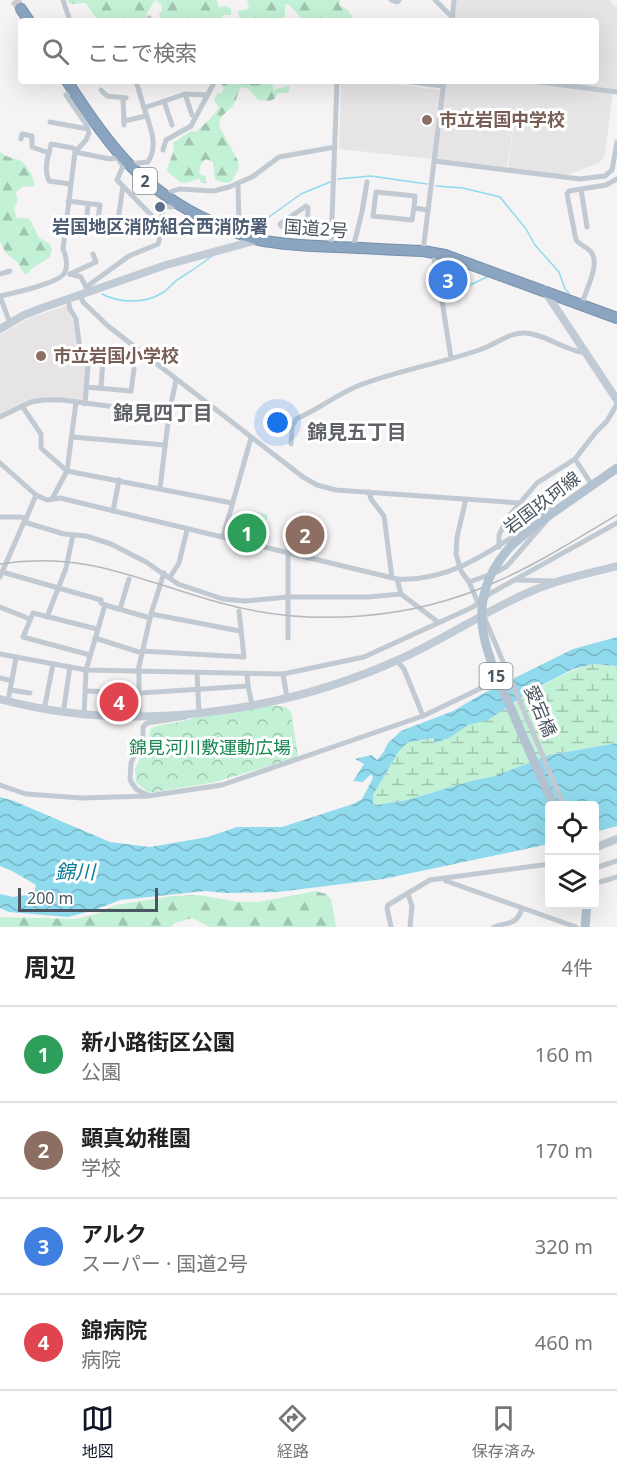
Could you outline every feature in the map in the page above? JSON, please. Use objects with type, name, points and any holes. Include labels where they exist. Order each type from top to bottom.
[{"type":"highway","points":[[21,9],[26,18]]},
{"type":"highway","name":"国道2号","points":[[69,84],[122,160],[150,186],[193,214],[235,232],[258,240],[288,244],[435,253],[460,260],[617,318]]},
{"type":"main road","name":"岩国玖珂線","points":[[552,801],[485,648],[481,614],[487,585],[508,544],[549,510],[559,508],[617,468]]},
{"type":"main road","points":[[585,927],[587,909]]},
{"type":"street","points":[[63,0],[69,18]]},
{"type":"street","points":[[391,0],[397,2],[399,0]]},
{"type":"street","points":[[435,0],[451,18]]},
{"type":"street","points":[[452,18],[454,0]]},
{"type":"street","points":[[70,184],[49,181],[47,177],[46,167],[51,144],[110,159],[148,162],[152,156],[154,141],[137,84]]},
{"type":"street","points":[[163,150],[166,140],[191,126],[214,84]]},
{"type":"street","points":[[331,247],[337,84]]},
{"type":"street","points":[[423,251],[443,84]]},
{"type":"street","points":[[555,84],[617,92]]},
{"type":"street","points":[[101,90],[107,96],[124,98],[124,123],[146,116]]},
{"type":"street","points":[[68,274],[63,249],[70,184],[76,151],[88,136],[88,129],[66,94],[73,91]]},
{"type":"street","points":[[144,108],[185,94],[208,95]]},
{"type":"street","points":[[185,94],[192,115]]},
{"type":"street","points":[[164,101],[172,125]]},
{"type":"street","points":[[50,122],[88,129]]},
{"type":"street","points":[[21,140],[22,134],[32,135],[32,147],[49,153]]},
{"type":"street","points":[[434,161],[591,178],[605,176],[612,170],[617,142]]},
{"type":"street","points":[[335,147],[279,157],[238,184],[214,190],[179,189],[170,192],[172,207],[163,206],[158,244],[129,256],[89,285],[83,302],[108,326],[176,380],[303,477],[317,485],[336,490],[520,503],[549,510],[507,566],[469,582]]},
{"type":"street","points":[[122,160],[123,166],[117,180],[160,224]]},
{"type":"street","points":[[582,304],[592,276],[594,260],[593,254],[576,240],[567,194],[569,191],[606,185],[617,179]]},
{"type":"street","points":[[353,248],[367,182]]},
{"type":"street","points":[[231,246],[235,243],[238,222],[238,184]]},
{"type":"street","points":[[115,219],[118,220],[123,186]]},
{"type":"street","points":[[581,189],[587,227]]},
{"type":"street","points":[[376,192],[415,196],[414,208],[412,220],[373,216],[376,192]]},
{"type":"street","points":[[307,228],[308,199]]},
{"type":"street","points":[[68,201],[100,205],[97,227]]},
{"type":"street","points":[[86,229],[88,204]]},
{"type":"street","points":[[308,208],[306,206],[280,224],[281,226],[307,228],[332,226]]},
{"type":"street","points":[[414,208],[428,210]]},
{"type":"street","points":[[0,329],[24,315],[85,292],[166,265],[258,240]]},
{"type":"street","points":[[435,253],[434,267],[442,294],[451,358]]},
{"type":"street","points":[[10,323],[0,296],[59,279],[96,262],[93,254]]},
{"type":"street","points":[[0,274],[10,271]]},
{"type":"street","points":[[68,274],[81,277],[85,292]]},
{"type":"street","points":[[499,547],[499,535],[508,517],[537,483],[575,459],[607,421],[617,402],[614,389],[585,353],[543,290]]},
{"type":"street","points":[[68,299],[70,309],[76,319],[80,349],[87,361],[85,404]]},
{"type":"street","points":[[291,444],[292,427],[296,419],[310,413],[323,403],[362,384],[483,349],[517,333],[527,333],[585,353]]},
{"type":"street","points":[[100,388],[103,359]]},
{"type":"street","points":[[86,387],[131,391],[134,369]]},
{"type":"street","points":[[160,488],[169,414],[176,380]]},
{"type":"street","points":[[0,417],[22,406],[43,400],[169,414]]},
{"type":"street","points":[[52,499],[67,471],[76,402]]},
{"type":"street","points":[[22,406],[41,434],[41,448],[67,471],[231,503]]},
{"type":"street","points":[[72,437],[165,445]]},
{"type":"street","points":[[223,537],[251,438]]},
{"type":"street","points":[[575,459],[592,485]]},
{"type":"street","points":[[0,463],[36,495],[47,500],[60,498],[395,578],[432,577],[508,544],[516,555]]},
{"type":"street","points":[[113,511],[119,480]]},
{"type":"street","points":[[369,492],[371,499],[384,516],[392,567],[401,594],[438,622]]},
{"type":"street","points":[[36,495],[1,575],[59,588],[101,600],[101,603],[105,605],[120,609],[240,631]]},
{"type":"street","points":[[459,566],[456,547],[466,499]]},
{"type":"street","points":[[0,517],[16,516],[73,535],[86,536],[111,544],[167,575],[178,584],[223,599],[245,601],[288,597],[401,594]]},
{"type":"street","points":[[0,654],[86,670],[247,674],[283,674],[364,657],[479,603],[490,593],[617,523]]},
{"type":"street","points":[[139,717],[138,671],[150,616],[167,575],[179,563],[187,530]]},
{"type":"street","points":[[47,617],[59,588],[73,535]]},
{"type":"street","points":[[288,554],[288,638]]},
{"type":"street","points":[[16,658],[10,690],[4,700],[45,710],[84,715],[139,717],[231,710],[287,698],[343,682],[425,648],[524,594],[556,581],[615,565]]},
{"type":"street","name":"愛宕橋","points":[[459,566],[479,603],[562,801]]},
{"type":"street","points":[[120,609],[129,579]]},
{"type":"street","points":[[516,580],[556,581]]},
{"type":"street","points":[[84,715],[86,670],[105,605]]},
{"type":"street","points":[[0,607],[30,619]]},
{"type":"street","points":[[95,638],[142,652],[244,657],[239,611]]},
{"type":"street","points":[[90,655],[23,637],[33,613],[98,629]]},
{"type":"street","points":[[398,661],[404,669],[423,716]]},
{"type":"street","points":[[45,705],[53,664]]},
{"type":"street","points":[[64,707],[70,667]]},
{"type":"street","points":[[196,713],[197,673]]},
{"type":"street","points":[[247,674],[251,700]]},
{"type":"street","points":[[283,674],[287,698]]},
{"type":"street","points":[[0,678],[12,681]]},
{"type":"street","points":[[0,785],[26,794],[82,798],[148,796],[222,785],[423,716],[494,682]]},
{"type":"street","points":[[86,692],[139,692],[248,686]]},
{"type":"street","points":[[10,690],[30,693]]},
{"type":"street","points":[[148,796],[136,789],[130,780],[131,763],[135,754],[143,746],[143,726],[147,723],[196,713]]},
{"type":"street","points":[[599,846],[614,842]]},
{"type":"street","points":[[599,867],[617,861]]},
{"type":"street","points":[[391,927],[387,908],[424,883],[444,878],[545,865]]},
{"type":"street","points":[[600,882],[617,877]]},
{"type":"street","points":[[444,878],[446,881],[563,925],[576,927]]},
{"type":"street","points":[[408,894],[412,906],[410,927]]},
{"type":"street","points":[[494,927],[511,926],[522,909]]},
{"type":"shaded area","points":[[456,0],[610,0],[613,5],[617,6],[617,90],[613,90],[605,154],[602,160],[567,175],[508,168],[518,93],[507,167],[339,149],[341,84],[395,84],[445,91],[446,84],[599,84],[599,18],[454,18]]},
{"type":"shaded area","name":"市立岩国小学校","points":[[68,305],[87,367],[84,401],[35,400],[0,415],[0,335],[30,318]]},
{"type":"green space","points":[[67,0],[155,0],[146,18],[96,18],[86,3],[70,4]]},
{"type":"green space","points":[[155,0],[217,0],[219,7],[226,6],[231,9],[231,15],[223,15],[221,18],[160,18],[161,4]]},
{"type":"green space","points":[[247,0],[340,0],[339,5],[348,10],[352,18],[301,18],[288,4],[285,5],[283,18],[239,18],[238,11],[249,7]]},
{"type":"green space","points":[[222,84],[272,84],[273,90],[290,87],[288,93],[278,93],[270,101],[258,100],[249,89],[241,87],[219,126],[238,161],[239,167],[232,181],[227,183],[215,180],[213,162],[206,159],[201,164],[199,173],[206,177],[206,183],[201,183],[199,178],[181,183],[167,169],[174,150],[173,143],[191,131],[196,132],[214,114],[219,107],[214,100],[217,94],[224,89]]},
{"type":"green space","points":[[0,151],[25,164],[30,171],[35,186],[22,187],[15,193],[18,199],[14,210],[17,218],[30,220],[39,238],[49,243],[52,249],[50,257],[31,269],[28,274],[24,274],[0,242]]},
{"type":"green space","points":[[252,511],[268,515],[265,526],[258,526],[254,544],[237,539],[241,520],[249,523]]},
{"type":"green space","points":[[593,664],[617,666],[617,743],[549,755],[495,776],[407,800],[373,804],[373,795],[399,751],[408,742],[435,738],[434,743],[439,741],[467,725],[490,718],[564,674]]},
{"type":"green space","name":"錦見河川敷運動広場","points":[[270,705],[286,707],[291,712],[298,757],[215,782],[149,793],[136,782],[135,769],[149,747],[150,730],[154,727],[197,716]]},
{"type":"green space","points":[[316,891],[326,894],[331,899],[336,927],[210,927],[192,918],[175,923],[171,927],[0,927],[2,917],[76,919],[96,914],[116,905],[173,896],[198,895],[239,902],[258,902]]},
{"type":"water","name":"錦川","points":[[617,637],[617,666],[593,664],[573,669],[534,689],[488,720],[468,725],[449,738],[434,743],[434,738],[408,742],[399,751],[373,795],[373,804],[407,800],[495,776],[549,755],[617,743],[617,826],[599,831],[599,801],[545,801],[545,845],[383,879],[278,892],[205,891],[120,900],[68,917],[9,912],[0,908],[0,894],[13,897],[34,894],[36,885],[0,866],[0,797],[110,842],[150,847],[208,837],[237,827],[282,827],[362,799],[373,778],[371,774],[363,782],[353,781],[364,764],[355,759],[372,755],[377,760],[388,743],[401,731],[453,711],[573,649]]},
{"type":"waterway","points":[[338,179],[371,176],[427,184]]},
{"type":"waterway","points":[[252,229],[301,194],[330,182]]},
{"type":"waterway","points":[[436,186],[463,188],[500,197],[526,229],[535,245],[559,272],[565,289],[569,293]]},
{"type":"waterway","points":[[102,294],[124,301],[140,301],[155,297],[212,256]]},
{"type":"waterway","points":[[468,286],[489,276]]},
{"type":"waterway","points":[[446,296],[462,289]]},
{"type":"tunnel","points":[[15,0],[21,9]]},
{"type":"railway","points":[[0,564],[60,561],[114,570],[192,595],[255,611],[290,616],[361,616],[397,612],[432,604],[498,581],[558,550],[617,515]]},
{"type":"place","name":"市立岩国中学校","points":[[427,120]]},
{"type":"place","name":"岩国地区消防組合西消防署","points":[[160,207]]},
{"type":"place","name":"アルク","points":[[448,280]]},
{"type":"place","name":"市立岩国小学校","points":[[41,356]]},
{"type":"place","name":"新小路街区公園","points":[[247,533]]},
{"type":"place","name":"顕真幼稚園","points":[[305,535]]},
{"type":"place","name":"錦病院","points":[[119,702]]},
{"type":"district","name":"錦見四丁目","points":[[163,413]]},
{"type":"district","name":"錦見五丁目","points":[[357,432]]}]
